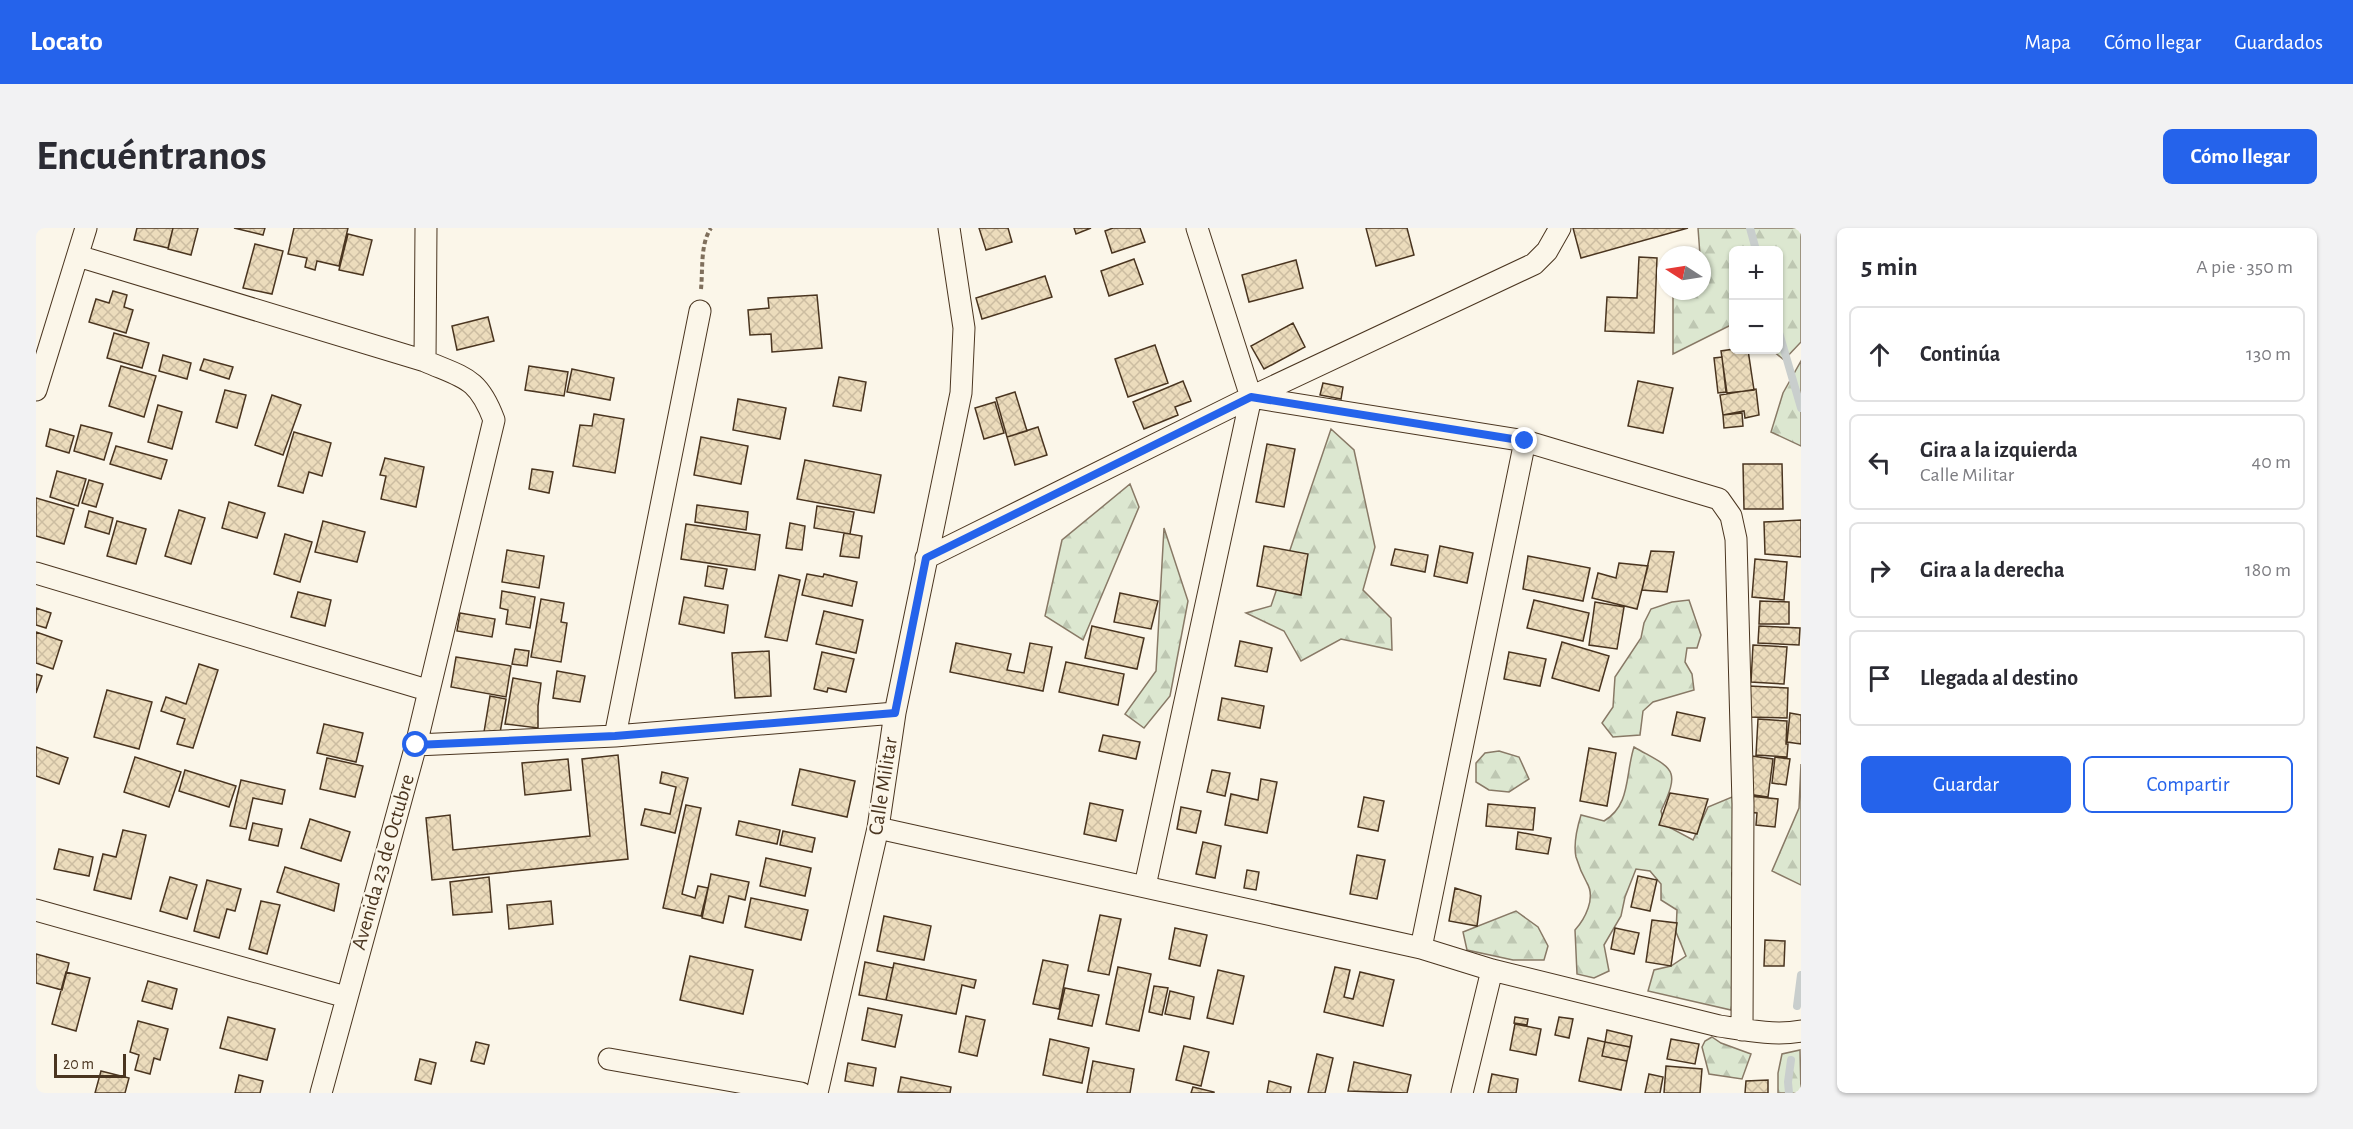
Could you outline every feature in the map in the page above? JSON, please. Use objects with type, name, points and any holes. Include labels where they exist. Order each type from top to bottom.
[{"type":"street","points":[[36,390],[86,228]]},
{"type":"street","points":[[78,256],[424,361],[426,228]]},
{"type":"street","name":"Calle Militar","points":[[817,1093],[878,828],[895,713],[961,393],[964,328],[949,228]]},
{"type":"street","points":[[1145,886],[1251,397],[1197,228]]},
{"type":"street","points":[[926,558],[1251,397],[1534,264],[1547,250],[1560,228]]},
{"type":"street","points":[[615,736],[700,311]]},
{"type":"street","name":"Avenida 23 de Octubre","points":[[321,1093],[416,745],[427,690],[494,420],[486,398],[471,381],[424,361]]},
{"type":"street","points":[[1251,397],[1525,441],[1719,499],[1731,516],[1736,539],[1743,804],[1742,1030]]},
{"type":"street","points":[[1421,948],[1525,441]]},
{"type":"street","points":[[36,573],[427,690]]},
{"type":"street","points":[[416,745],[615,736],[895,713]]},
{"type":"street","points":[[878,828],[1421,948],[1492,970],[1719,1026],[1742,1030],[1792,1033],[1801,1031]]},
{"type":"street","points":[[36,910],[346,997]]},
{"type":"street","points":[[1462,1093],[1492,970]]},
{"type":"street","points":[[609,1059],[801,1093]]},
{"type":"path","points":[[700,311],[704,250],[707,234],[711,228]]},
{"type":"green space","points":[[1698,228],[1801,228],[1801,342],[1784,360],[1777,354],[1783,354],[1783,246],[1729,246],[1729,326],[1673,354],[1673,300],[1711,300],[1711,246],[1699,246]]},
{"type":"green space","points":[[1801,361],[1801,446],[1771,432],[1783,393]]},
{"type":"green space","points":[[1331,429],[1354,450],[1375,547],[1363,590],[1391,618],[1392,650],[1341,639],[1301,661],[1284,631],[1246,613],[1271,606]]},
{"type":"green space","points":[[1130,484],[1139,507],[1083,640],[1045,616],[1062,540]]},
{"type":"green space","points":[[1164,528],[1188,601],[1170,696],[1144,728],[1125,714],[1156,671]]},
{"type":"green space","points":[[1689,600],[1701,635],[1697,648],[1687,648],[1685,662],[1692,674],[1694,690],[1653,702],[1643,711],[1640,735],[1613,737],[1602,723],[1613,707],[1615,677],[1641,638],[1644,623],[1651,609],[1672,602]]},
{"type":"green space","points":[[1634,747],[1665,765],[1670,771],[1671,786],[1661,811],[1665,825],[1693,840],[1708,807],[1732,797],[1745,802],[1743,868],[1732,873],[1742,945],[1731,1010],[1648,991],[1654,970],[1671,966],[1686,956],[1676,932],[1677,910],[1661,900],[1661,884],[1650,871],[1636,869],[1625,897],[1621,916],[1604,945],[1609,971],[1594,978],[1577,974],[1575,930],[1586,914],[1590,902],[1589,889],[1575,852],[1578,825],[1581,815],[1604,821],[1619,807],[1626,788]]},
{"type":"green space","points":[[1499,751],[1519,757],[1529,779],[1509,792],[1489,790],[1476,782],[1476,763],[1485,753]]},
{"type":"green space","points":[[1801,764],[1801,885],[1772,871],[1799,808]]},
{"type":"green space","points":[[1516,911],[1538,927],[1548,946],[1544,960],[1513,960],[1467,950],[1463,932]]},
{"type":"green space","points":[[1712,1037],[1721,1043],[1751,1054],[1742,1079],[1709,1074],[1702,1047],[1705,1041]]},
{"type":"green space","points":[[1800,1050],[1801,1093],[1778,1093],[1778,1073],[1782,1054]]},
{"type":"building","points":[[137,228],[173,228],[168,248],[134,240]]},
{"type":"building","points":[[173,228],[198,228],[191,255],[168,249]]},
{"type":"building","points":[[234,228],[265,228],[263,235]]},
{"type":"building","points":[[294,228],[348,228],[339,266],[317,261],[315,270],[305,267],[307,258],[288,254]]},
{"type":"building","points":[[979,228],[1008,228],[1012,242],[986,250]]},
{"type":"building","points":[[1074,228],[1091,228],[1076,234]]},
{"type":"building","points":[[1113,228],[1140,228],[1145,242],[1112,253],[1105,231]]},
{"type":"building","points":[[1366,228],[1407,228],[1414,255],[1376,266]]},
{"type":"building","points":[[1573,228],[1688,228],[1581,258]]},
{"type":"building","points":[[348,234],[372,240],[363,275],[339,270]]},
{"type":"building","points":[[255,244],[283,251],[272,294],[243,288]]},
{"type":"building","points":[[1639,257],[1657,258],[1654,333],[1605,331],[1607,297],[1637,298]]},
{"type":"building","points":[[1134,259],[1143,284],[1109,296],[1101,271]]},
{"type":"building","points":[[1296,260],[1303,288],[1249,302],[1242,275]]},
{"type":"building","points":[[1045,276],[1052,297],[982,319],[976,298]]},
{"type":"building","points":[[113,291],[127,295],[124,307],[133,310],[126,333],[89,322],[96,299],[109,303]]},
{"type":"building","points":[[817,295],[822,348],[772,352],[771,334],[750,335],[748,310],[769,308],[768,298]]},
{"type":"building","points":[[488,317],[494,341],[457,350],[452,326]]},
{"type":"building","points":[[1293,323],[1305,347],[1264,369],[1251,346]]},
{"type":"building","points":[[114,333],[149,343],[142,368],[107,358]]},
{"type":"building","points":[[1155,345],[1168,383],[1128,397],[1115,359]]},
{"type":"building","points":[[1729,350],[1729,354],[1749,354],[1754,390],[1727,393],[1721,351]]},
{"type":"building","points":[[163,355],[191,363],[187,379],[159,371]]},
{"type":"building","points":[[1722,357],[1726,392],[1718,393],[1714,358]]},
{"type":"building","points":[[204,359],[233,367],[229,379],[200,370]]},
{"type":"building","points":[[121,366],[156,376],[144,417],[109,406]]},
{"type":"building","points":[[529,366],[568,372],[564,396],[525,390]]},
{"type":"building","points":[[572,369],[614,378],[610,400],[567,392]]},
{"type":"building","points":[[839,377],[866,382],[861,411],[833,406]]},
{"type":"building","points":[[1183,381],[1191,401],[1175,407],[1178,415],[1144,429],[1133,402]]},
{"type":"building","points":[[1638,381],[1673,388],[1663,433],[1628,426]]},
{"type":"building","points":[[1323,383],[1343,387],[1341,399],[1320,395]]},
{"type":"building","points":[[1756,389],[1759,415],[1745,418],[1744,411],[1723,415],[1720,395]]},
{"type":"building","points":[[225,390],[246,395],[237,428],[216,422]]},
{"type":"building","points":[[1015,392],[1027,431],[1007,437],[996,398]]},
{"type":"building","points":[[272,395],[301,405],[283,455],[255,445]]},
{"type":"building","points":[[738,399],[786,408],[780,439],[733,430]]},
{"type":"building","points":[[995,402],[1004,433],[984,439],[975,408]]},
{"type":"building","points":[[158,405],[182,412],[172,449],[148,442]]},
{"type":"building","points":[[1742,413],[1743,426],[1724,428],[1723,415]]},
{"type":"building","points":[[594,414],[624,419],[615,473],[573,466],[580,425],[592,426]]},
{"type":"building","points":[[81,425],[112,433],[104,460],[74,451]]},
{"type":"building","points":[[1038,427],[1047,455],[1015,465],[1007,437]]},
{"type":"building","points":[[50,429],[74,436],[69,453],[46,446]]},
{"type":"building","points":[[294,432],[331,443],[322,476],[309,472],[303,493],[278,486]]},
{"type":"building","points":[[701,437],[748,446],[741,484],[694,475]]},
{"type":"building","points":[[1267,444],[1295,449],[1284,507],[1256,502]]},
{"type":"building","points":[[116,446],[167,460],[161,479],[110,464]]},
{"type":"building","points":[[385,458],[424,467],[416,507],[381,499],[386,476],[380,475]]},
{"type":"building","points":[[805,460],[881,475],[874,513],[797,499]]},
{"type":"building","points":[[1743,464],[1782,464],[1783,509],[1744,509]]},
{"type":"building","points":[[532,469],[553,472],[549,493],[529,489]]},
{"type":"building","points":[[57,471],[86,479],[78,506],[50,497]]},
{"type":"building","points":[[89,480],[103,484],[96,507],[82,503]]},
{"type":"building","points":[[36,498],[74,509],[64,544],[36,536]]},
{"type":"building","points":[[229,502],[265,513],[257,538],[222,528]]},
{"type":"building","points":[[697,505],[748,512],[746,530],[695,522]]},
{"type":"building","points":[[817,506],[854,512],[850,534],[814,528]]},
{"type":"building","points":[[179,510],[205,518],[191,564],[165,556]]},
{"type":"building","points":[[89,511],[113,518],[109,534],[85,527]]},
{"type":"building","points":[[1801,520],[1801,557],[1765,554],[1764,522]]},
{"type":"building","points":[[117,521],[146,529],[136,564],[107,556]]},
{"type":"building","points":[[323,521],[365,532],[357,562],[315,552]]},
{"type":"building","points":[[790,523],[805,526],[802,550],[786,548]]},
{"type":"building","points":[[686,524],[760,535],[755,570],[681,559]]},
{"type":"building","points":[[844,533],[862,536],[859,558],[840,556]]},
{"type":"building","points":[[285,534],[312,542],[300,582],[274,574]]},
{"type":"building","points":[[1264,546],[1308,554],[1301,595],[1257,586]]},
{"type":"building","points":[[1440,546],[1473,553],[1467,583],[1434,576]]},
{"type":"building","points":[[1395,549],[1428,555],[1425,572],[1391,565]]},
{"type":"building","points":[[507,550],[544,556],[539,588],[502,582]]},
{"type":"building","points":[[1651,551],[1674,552],[1667,592],[1642,590]]},
{"type":"building","points":[[1528,556],[1590,568],[1583,601],[1523,589]]},
{"type":"building","points":[[1755,559],[1787,562],[1784,600],[1752,597]]},
{"type":"building","points":[[1619,563],[1648,566],[1637,609],[1592,598],[1598,573],[1616,578]]},
{"type":"building","points":[[708,566],[727,569],[723,589],[705,586]]},
{"type":"building","points":[[807,574],[823,577],[824,574],[857,582],[852,606],[802,595]]},
{"type":"building","points":[[779,575],[800,580],[787,641],[765,637]]},
{"type":"building","points":[[502,591],[535,597],[530,628],[506,624],[508,610],[500,608]]},
{"type":"building","points":[[298,592],[331,600],[325,626],[291,617]]},
{"type":"building","points":[[1120,593],[1158,601],[1151,629],[1114,622]]},
{"type":"building","points":[[684,597],[728,605],[724,633],[679,624]]},
{"type":"building","points":[[541,599],[564,603],[561,622],[567,623],[561,662],[531,657]]},
{"type":"building","points":[[1534,600],[1589,613],[1583,641],[1527,628]]},
{"type":"building","points":[[1760,601],[1789,602],[1789,624],[1759,624]]},
{"type":"building","points":[[1595,602],[1624,607],[1617,649],[1589,645]]},
{"type":"building","points":[[36,608],[51,613],[46,628],[36,625]]},
{"type":"building","points":[[824,611],[863,620],[856,653],[816,644]]},
{"type":"building","points":[[460,613],[495,619],[492,637],[457,631]]},
{"type":"building","points":[[1092,626],[1144,638],[1137,669],[1085,658]]},
{"type":"building","points":[[1759,626],[1800,628],[1799,645],[1758,643]]},
{"type":"building","points":[[36,632],[62,641],[53,669],[36,663]]},
{"type":"building","points":[[1240,641],[1272,648],[1267,672],[1235,666]]},
{"type":"building","points":[[1562,642],[1609,656],[1599,691],[1552,678]]},
{"type":"building","points":[[956,643],[1011,654],[1007,670],[1024,673],[1030,643],[1052,647],[1043,691],[950,672]]},
{"type":"building","points":[[1753,645],[1787,647],[1784,684],[1751,682]]},
{"type":"building","points":[[515,649],[529,651],[527,666],[512,664]]},
{"type":"building","points":[[769,651],[771,696],[735,698],[732,653]]},
{"type":"building","points":[[822,652],[854,659],[846,692],[828,688],[827,692],[814,689]]},
{"type":"building","points":[[1509,652],[1546,659],[1540,686],[1504,679]]},
{"type":"building","points":[[456,657],[511,666],[506,697],[451,687]]},
{"type":"building","points":[[1066,662],[1124,674],[1118,705],[1059,692]]},
{"type":"building","points":[[199,664],[218,670],[193,748],[177,744],[185,719],[161,711],[166,697],[186,704]]},
{"type":"building","points":[[557,671],[585,676],[580,702],[553,698]]},
{"type":"building","points":[[36,674],[42,676],[36,693]]},
{"type":"building","points":[[513,678],[541,683],[538,728],[505,724]]},
{"type":"building","points":[[1749,686],[1788,688],[1787,718],[1747,717]]},
{"type":"building","points":[[107,690],[152,702],[139,749],[94,737]]},
{"type":"building","points":[[490,696],[506,699],[500,733],[484,732]]},
{"type":"building","points":[[1222,698],[1264,706],[1260,728],[1218,720]]},
{"type":"building","points":[[1677,712],[1705,718],[1700,741],[1672,735]]},
{"type":"building","points":[[1790,713],[1801,715],[1801,744],[1787,742]]},
{"type":"building","points":[[1758,719],[1787,721],[1787,757],[1756,755]]},
{"type":"building","points":[[324,724],[363,733],[356,762],[317,753]]},
{"type":"building","points":[[1103,735],[1140,742],[1136,759],[1099,751]]},
{"type":"building","points":[[36,747],[68,758],[59,784],[36,776]]},
{"type":"building","points":[[1589,748],[1616,753],[1607,806],[1580,801]]},
{"type":"building","points":[[618,755],[628,859],[432,880],[426,818],[450,815],[453,850],[590,836],[582,759]]},
{"type":"building","points":[[1752,756],[1773,759],[1768,797],[1747,794]]},
{"type":"building","points":[[135,757],[181,772],[169,807],[124,792]]},
{"type":"building","points":[[1775,757],[1790,759],[1786,785],[1772,783]]},
{"type":"building","points":[[327,758],[363,766],[355,797],[320,789]]},
{"type":"building","points":[[568,759],[571,790],[525,795],[522,763]]},
{"type":"building","points":[[800,769],[855,781],[847,817],[792,805]]},
{"type":"building","points":[[185,770],[236,786],[229,807],[179,791]]},
{"type":"building","points":[[1212,770],[1230,773],[1225,796],[1207,792]]},
{"type":"building","points":[[662,772],[688,778],[675,833],[641,825],[645,809],[670,814],[676,787],[660,783]]},
{"type":"building","points":[[1261,779],[1277,782],[1267,833],[1225,825],[1231,794],[1258,800]]},
{"type":"building","points":[[241,780],[285,790],[282,804],[253,798],[246,829],[230,826]]},
{"type":"building","points":[[1670,793],[1708,799],[1697,834],[1659,825]]},
{"type":"building","points":[[1749,796],[1778,799],[1775,827],[1756,825],[1757,813],[1747,812]]},
{"type":"building","points":[[1364,797],[1384,801],[1378,831],[1358,827]]},
{"type":"building","points":[[1090,803],[1123,810],[1116,841],[1084,834]]},
{"type":"building","points":[[1488,804],[1535,808],[1533,830],[1486,826]]},
{"type":"building","points":[[686,805],[701,808],[682,894],[695,898],[698,886],[708,888],[701,916],[663,908]]},
{"type":"building","points":[[1181,807],[1201,811],[1196,833],[1177,829]]},
{"type":"building","points":[[310,819],[350,832],[341,861],[301,848]]},
{"type":"building","points":[[739,821],[780,830],[777,844],[736,835]]},
{"type":"building","points":[[253,823],[282,829],[278,846],[249,840]]},
{"type":"building","points":[[123,830],[146,835],[131,899],[94,890],[103,854],[116,857]]},
{"type":"building","points":[[783,831],[815,838],[812,852],[780,845]]},
{"type":"building","points":[[1518,832],[1551,838],[1548,854],[1516,849]]},
{"type":"building","points":[[1203,842],[1221,846],[1215,878],[1196,874]]},
{"type":"building","points":[[59,849],[93,857],[89,876],[54,869]]},
{"type":"building","points":[[1357,855],[1385,860],[1377,899],[1350,894]]},
{"type":"building","points":[[766,858],[811,868],[805,896],[760,886]]},
{"type":"building","points":[[285,867],[339,884],[334,911],[277,892]]},
{"type":"building","points":[[1247,870],[1259,872],[1256,890],[1244,888]]},
{"type":"building","points":[[711,874],[749,882],[745,900],[729,896],[723,923],[702,918]]},
{"type":"building","points":[[1638,876],[1657,880],[1650,911],[1631,907]]},
{"type":"building","points":[[170,877],[197,885],[187,919],[160,911]]},
{"type":"building","points":[[489,877],[492,912],[453,915],[450,882]]},
{"type":"building","points":[[207,880],[241,889],[235,911],[227,909],[219,938],[194,931]]},
{"type":"building","points":[[1455,888],[1481,896],[1477,926],[1449,921]]},
{"type":"building","points":[[751,898],[808,910],[801,940],[745,927]]},
{"type":"building","points":[[261,901],[280,905],[267,954],[249,949]]},
{"type":"building","points":[[551,901],[553,924],[509,929],[507,905]]},
{"type":"building","points":[[1100,915],[1121,919],[1109,975],[1088,971]]},
{"type":"building","points":[[884,916],[931,926],[924,960],[877,951]]},
{"type":"building","points":[[1652,920],[1677,923],[1671,966],[1646,962]]},
{"type":"building","points":[[1175,928],[1207,935],[1200,966],[1169,959]]},
{"type":"building","points":[[1615,928],[1639,933],[1634,954],[1611,949]]},
{"type":"building","points":[[1765,940],[1785,941],[1784,966],[1764,966]]},
{"type":"building","points":[[36,954],[69,963],[62,990],[36,983]]},
{"type":"building","points":[[690,956],[753,970],[743,1014],[680,1000]]},
{"type":"building","points":[[1043,960],[1068,965],[1059,1009],[1033,1004]]},
{"type":"building","points":[[865,962],[893,968],[886,1000],[859,995]]},
{"type":"building","points":[[894,963],[976,980],[974,988],[962,985],[956,1014],[886,1000]]},
{"type":"building","points":[[1118,967],[1151,974],[1139,1031],[1106,1024]]},
{"type":"building","points":[[1335,967],[1350,970],[1344,997],[1353,999],[1360,972],[1394,980],[1383,1026],[1324,1012]]},
{"type":"building","points":[[1218,970],[1244,976],[1233,1024],[1207,1018]]},
{"type":"building","points":[[66,972],[90,978],[76,1031],[52,1024]]},
{"type":"building","points":[[148,981],[177,989],[172,1009],[142,1001]]},
{"type":"building","points":[[1154,986],[1168,988],[1162,1015],[1149,1012]]},
{"type":"building","points":[[1065,988],[1099,995],[1092,1026],[1058,1019]]},
{"type":"building","points":[[1170,991],[1194,997],[1190,1019],[1165,1014]]},
{"type":"building","points":[[868,1008],[902,1015],[895,1047],[862,1040]]},
{"type":"building","points":[[966,1016],[985,1020],[977,1056],[959,1052]]},
{"type":"building","points":[[228,1017],[275,1029],[267,1060],[220,1048]]},
{"type":"building","points":[[1515,1017],[1528,1019],[1527,1025],[1514,1023]]},
{"type":"building","points":[[1559,1017],[1573,1019],[1569,1038],[1555,1035]]},
{"type":"building","points":[[138,1021],[168,1029],[160,1060],[154,1058],[150,1074],[135,1070],[139,1055],[130,1052]]},
{"type":"building","points":[[1515,1024],[1541,1029],[1536,1055],[1510,1050]]},
{"type":"building","points":[[1607,1030],[1632,1036],[1630,1047],[1605,1042]]},
{"type":"building","points":[[1588,1038],[1605,1042],[1602,1056],[1627,1061],[1621,1090],[1579,1081]]},
{"type":"building","points":[[1050,1039],[1089,1048],[1082,1083],[1043,1075]]},
{"type":"building","points":[[1671,1039],[1699,1044],[1695,1064],[1667,1059]]},
{"type":"building","points":[[476,1042],[489,1045],[484,1064],[471,1061]]},
{"type":"building","points":[[1605,1042],[1630,1047],[1627,1061],[1602,1056]]},
{"type":"building","points":[[1184,1046],[1209,1052],[1201,1086],[1176,1080]]},
{"type":"building","points":[[1317,1054],[1333,1058],[1325,1093],[1308,1093]]},
{"type":"building","points":[[420,1059],[436,1063],[431,1084],[415,1080]]},
{"type":"building","points":[[1093,1061],[1134,1069],[1130,1093],[1087,1093]]},
{"type":"building","points":[[1354,1062],[1411,1075],[1407,1093],[1348,1091]]},
{"type":"building","points":[[848,1063],[876,1068],[873,1086],[845,1081]]},
{"type":"building","points":[[1666,1066],[1702,1069],[1700,1093],[1664,1093]]},
{"type":"building","points":[[101,1071],[129,1078],[125,1093],[95,1093]]},
{"type":"building","points":[[1492,1074],[1518,1079],[1516,1093],[1488,1093]]},
{"type":"building","points":[[1649,1074],[1663,1077],[1660,1093],[1645,1093]]},
{"type":"building","points":[[239,1075],[263,1081],[260,1093],[235,1093]]},
{"type":"building","points":[[901,1077],[951,1087],[950,1093],[898,1092]]},
{"type":"building","points":[[1768,1080],[1768,1093],[1745,1093],[1746,1081]]},
{"type":"building","points":[[1269,1081],[1291,1087],[1290,1093],[1267,1093]]},
{"type":"building","points":[[1193,1087],[1214,1092],[1214,1093],[1191,1093]]},
{"type":"waterway","points":[[1750,228],[1755,246]]},
{"type":"waterway","points":[[1783,346],[1801,408]]},
{"type":"waterway","points":[[1797,1006],[1801,975]]},
{"type":"waterway","points":[[1789,1093],[1791,1060]]},
{"type":"route","points":[[416,745],[615,736],[895,713],[926,558],[1251,397],[1525,441]]}]
